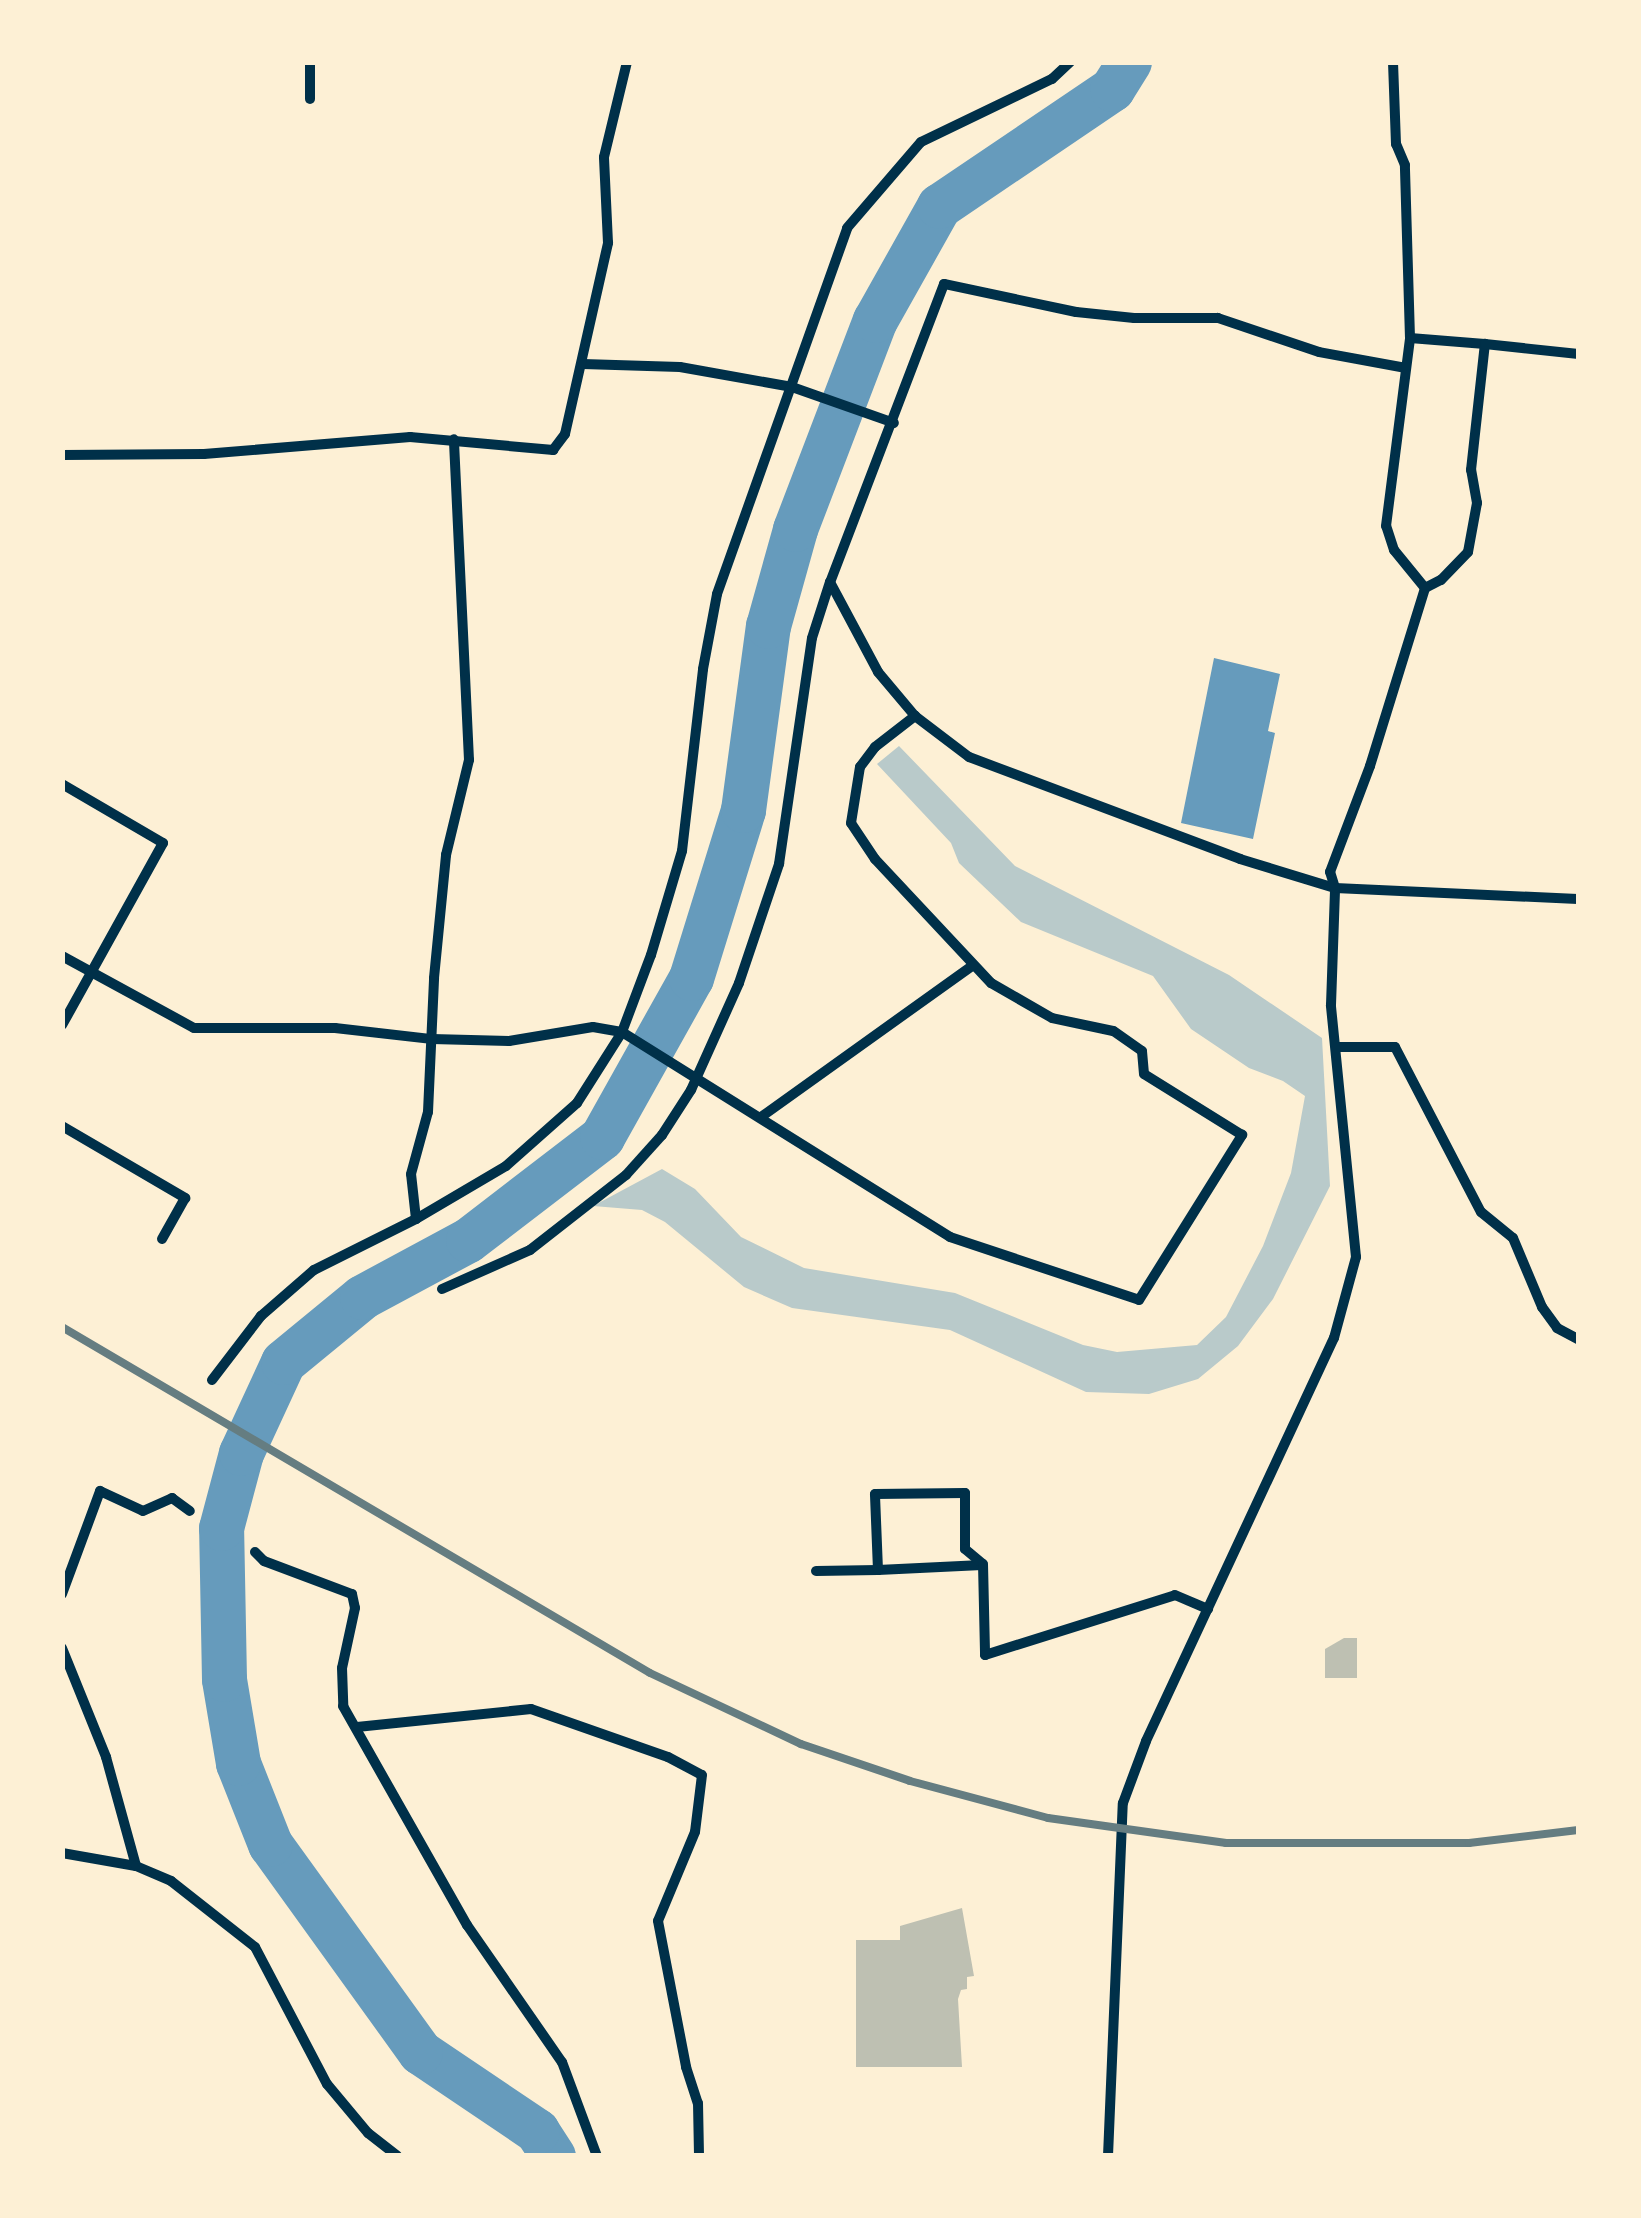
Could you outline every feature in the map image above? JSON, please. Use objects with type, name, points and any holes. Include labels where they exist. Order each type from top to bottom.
[{"type":"street","points":[[310,62],[310,99]]},
{"type":"street","points":[[62,455],[204,454],[410,436],[553,450],[565,434],[608,243],[604,157],[627,62]]},
{"type":"street","points":[[212,1380],[261,1316],[314,1270],[416,1219],[506,1166],[577,1103],[622,1032],[652,955],[682,850],[702,669],[717,594],[792,387],[793,368],[847,228],[921,142],[1052,79],[1070,62]]},
{"type":"street","points":[[1393,62],[1396,144],[1405,165],[1410,338],[1386,526],[1394,550],[1425,588]]},
{"type":"street","points":[[442,1289],[530,1250],[626,1175],[662,1135],[695,1074],[706,1062],[756,936],[779,864],[812,638],[888,421],[944,284],[1076,312],[1134,318],[1218,318],[1319,352],[1406,368]]},
{"type":"street","points":[[1410,338],[1578,354]]},
{"type":"street","points":[[1108,2156],[1123,1803],[1310,1392],[1348,1294],[1356,1256],[1331,1005],[1335,888],[1330,872],[1370,766],[1425,588],[1441,580],[1468,552],[1477,504],[1472,470],[1485,344]]},
{"type":"street","points":[[583,364],[680,367],[792,387],[888,421]]},
{"type":"street","points":[[416,1219],[410,1174],[428,1112],[446,855],[468,760],[454,440]]},
{"type":"street","points":[[830,582],[878,672],[915,716],[968,757],[1240,859],[1335,888],[1578,899]]},
{"type":"street","points":[[62,956],[194,1028],[335,1028],[432,1039],[509,1041],[593,1027],[622,1032],[950,1236],[1139,1300],[1242,1136],[1144,1074],[1142,1051],[1114,1032],[1052,1018],[991,984],[874,859],[851,824],[860,768],[875,747],[915,716]]},
{"type":"street","points":[[62,784],[163,842],[94,974],[62,1025]]},
{"type":"street","points":[[761,1117],[973,965]]},
{"type":"street","points":[[1337,1047],[1395,1047],[1481,1212],[1513,1238],[1542,1307],[1557,1328],[1578,1340]]},
{"type":"street","points":[[62,1126],[185,1198],[162,1240]]},
{"type":"street","points":[[62,1594],[100,1491],[143,1511],[172,1498],[190,1511]]},
{"type":"street","points":[[878,1570],[875,1494],[965,1493],[965,1550],[983,1564]]},
{"type":"street","points":[[255,1552],[264,1561],[352,1594],[355,1608],[342,1668],[343,1706],[467,1925],[562,2062],[597,2156]]},
{"type":"street","points":[[983,1564],[985,1655],[1175,1594],[1208,1609]]},
{"type":"street","points":[[816,1571],[983,1564]]},
{"type":"street","points":[[62,1648],[106,1757],[136,1866]]},
{"type":"street","points":[[357,1726],[531,1708],[668,1757],[702,1775],[695,1832],[658,1921],[682,2050],[698,2102],[699,2156]]},
{"type":"street","points":[[62,1852],[136,1866],[172,1881],[256,1947],[327,2084],[368,2134],[397,2156]]},
{"type":"shaded area","points":[[899,746],[1015,866],[1229,975],[1322,1038],[1330,1186],[1273,1299],[1238,1346],[1198,1379],[1149,1394],[1086,1392],[950,1330],[792,1308],[744,1287],[665,1222],[642,1210],[593,1206],[662,1169],[695,1189],[741,1237],[804,1268],[955,1293],[1083,1345],[1117,1352],[1197,1345],[1226,1317],[1263,1246],[1291,1173],[1305,1096],[1283,1081],[1249,1068],[1191,1029],[1153,976],[1021,922],[959,863],[951,843],[877,764]]},
{"type":"water","points":[[1214,658],[1280,674],[1268,731],[1275,733],[1253,839],[1181,823]]},
{"type":"building","points":[[1344,1638],[1357,1638],[1357,1678],[1325,1678],[1325,1649]]},
{"type":"building","points":[[962,1908],[974,1976],[967,1977],[967,1989],[961,1990],[958,1999],[962,2067],[856,2067],[856,1940],[900,1940],[900,1926]]},
{"type":"waterway","points":[[553,2156],[537,2131],[420,2052],[270,1844],[238,1763],[224,1679],[221,1528],[241,1453],[283,1362],[362,1297],[468,1240],[602,1137],[691,978],[743,810],[768,626],[795,529],[875,320],[939,206],[1112,89],[1129,62]]},
{"type":"railway","points":[[62,1327],[650,1673],[801,1744],[910,1781],[1048,1818],[1226,1843],[1469,1843],[1578,1830]]}]
